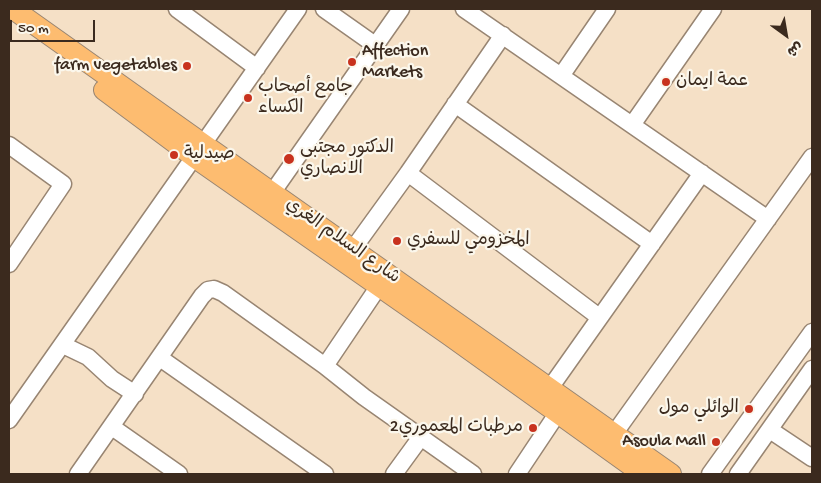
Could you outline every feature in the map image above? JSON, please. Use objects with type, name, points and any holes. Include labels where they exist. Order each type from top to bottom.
[{"type":"main road","name":"شارع السلام الغري","points":[[13,9],[71,57],[379,286],[550,388],[671,474]]},
{"type":"main road","name":"شارع السلام الغري","points":[[9,22],[71,57]]},
{"type":"main road","name":"شارع السلام الغري","points":[[198,151],[272,193],[353,249],[557,414],[643,474]]},
{"type":"street","points":[[177,9],[257,68]]},
{"type":"street","points":[[9,420],[298,9]]},
{"type":"street","points":[[324,9],[375,45]]},
{"type":"street","points":[[272,193],[401,9]]},
{"type":"street","points":[[464,9],[768,219]]},
{"type":"street","points":[[562,76],[607,9]]},
{"type":"street","points":[[632,125],[713,9]]},
{"type":"street","points":[[353,249],[503,36]]},
{"type":"street","points":[[455,104],[652,244]]},
{"type":"street","points":[[9,145],[63,184],[9,264]]},
{"type":"street","points":[[614,434],[812,157]]},
{"type":"street","points":[[408,173],[599,317]]},
{"type":"street","points":[[550,388],[702,173]]},
{"type":"street","points":[[326,366],[379,286]]},
{"type":"street","points":[[78,474],[202,296],[208,290],[214,289],[223,293],[326,366],[364,397],[473,474]]},
{"type":"street","points":[[710,474],[812,332]]},
{"type":"street","points":[[63,345],[88,357],[112,379],[135,394]]},
{"type":"street","points":[[160,358],[315,471]]},
{"type":"street","points":[[738,474],[812,368]]},
{"type":"street","points":[[517,474],[557,414]]},
{"type":"street","points":[[112,427],[179,474]]},
{"type":"street","points":[[770,430],[812,458]]},
{"type":"street","points":[[394,474],[421,437]]},
{"type":"place","name":"Affection Markets","points":[[352,62]]},
{"type":"place","name":"farm vegetables","points":[[187,66]]},
{"type":"place","name":"عمة ايمان","points":[[666,82]]},
{"type":"place","name":"جامع أصحاب الكساء","points":[[248,98]]},
{"type":"place","name":"صيدلية","points":[[174,155]]},
{"type":"place","name":"الدكتور مجتبى الانصاري","points":[[289,159]]},
{"type":"place","name":"المخزومي للسفري","points":[[397,241]]},
{"type":"place","name":"الوائلي مول","points":[[749,409]]},
{"type":"place","name":"مرطبات المعموري2","points":[[533,428]]},
{"type":"place","name":"Asoula Mall","points":[[716,442]]}]
